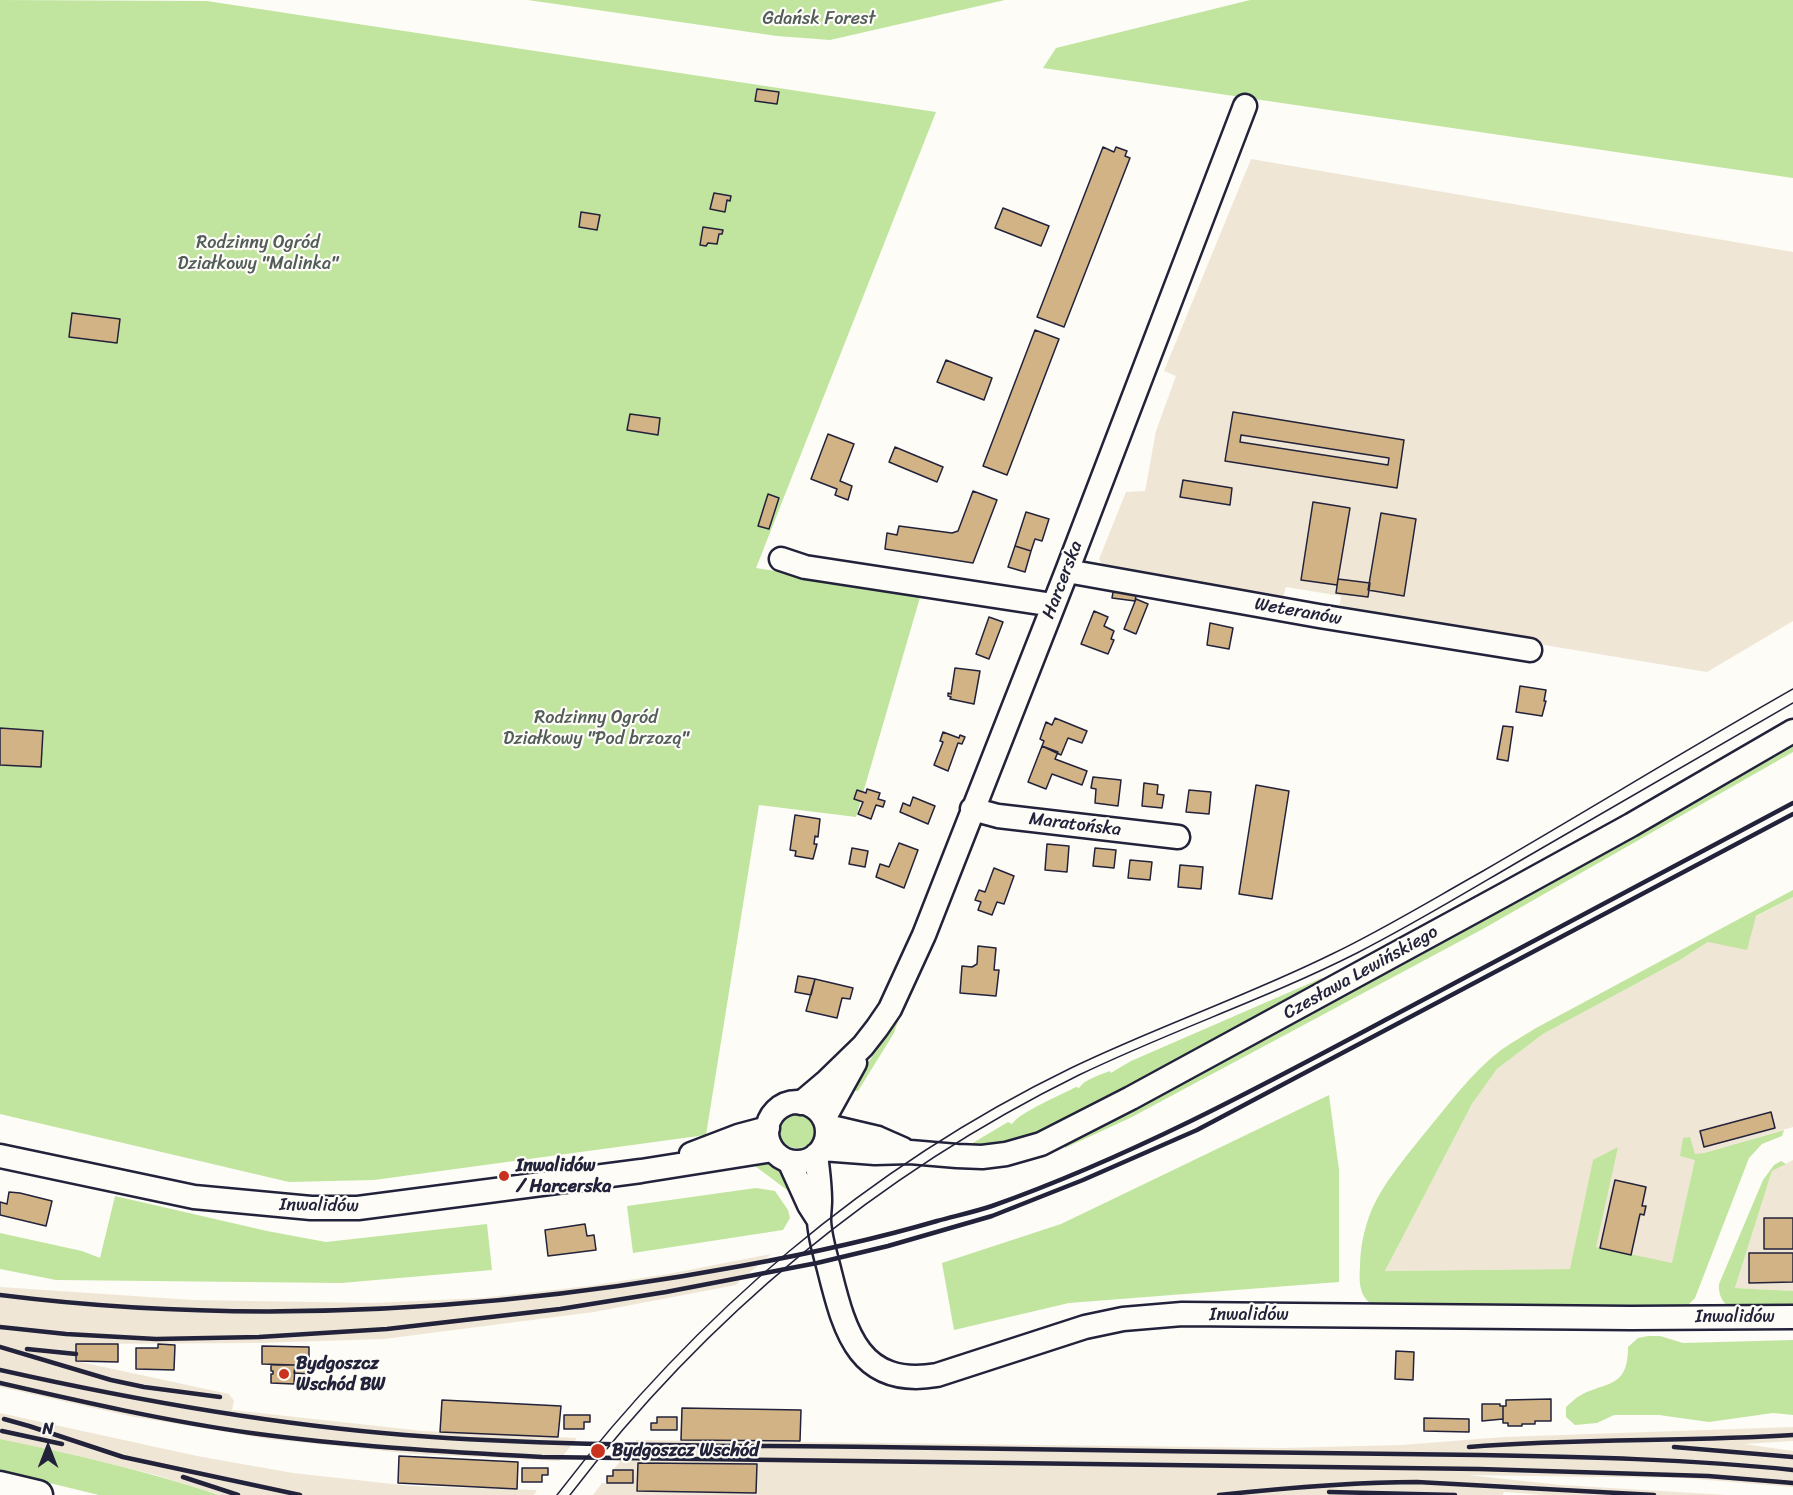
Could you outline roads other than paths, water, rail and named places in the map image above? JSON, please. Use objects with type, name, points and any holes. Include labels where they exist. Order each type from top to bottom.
[{"type":"main road","points":[[0,1486],[38,1495]]},
{"type":"street","name":"Harcerska","points":[[825,1123],[863,1046],[883,1018],[899,989],[924,935],[1245,106]]},
{"type":"street","points":[[781,559],[805,567],[1053,604]]},
{"type":"street","name":"Weteranów","points":[[1066,571],[1319,616],[1530,650]]},
{"type":"street","name":"Czesława Lewińskiego","points":[[819,1152],[910,1152],[957,1156],[1006,1154],[1060,1136],[1502,897],[1793,731]]},
{"type":"street","name":"Maratońska","points":[[972,809],[998,816],[1178,837]]},
{"type":"street","name":"Harcerska","points":[[801,1102],[827,1081],[863,1046]]},
{"type":"street","points":[[801,1102],[810,1105],[818,1111],[825,1123],[826,1142],[819,1152],[801,1162],[781,1156],[769,1142],[768,1128],[774,1113],[791,1103],[801,1102]]},
{"type":"street","name":"Czesława Lewińskiego","points":[[825,1123],[878,1138],[910,1152]]},
{"type":"street","name":"Inwalidów","points":[[641,1171],[738,1136],[768,1128]]},
{"type":"street","name":"Inwalidów","points":[[819,1152],[819,1221],[844,1323],[855,1346],[876,1366],[901,1376],[937,1375],[1085,1327],[1123,1318],[1170,1315],[1793,1317]]},
{"type":"street","name":"Inwalidów","points":[[0,1156],[194,1197],[311,1208],[358,1208],[641,1171],[781,1156],[819,1221]]},
{"type":"tram line","points":[[557,1495],[610,1429],[666,1367],[726,1307],[855,1199],[924,1151],[996,1107],[1071,1068],[1300,969],[1370,934],[1483,871],[1793,689]]},
{"type":"tram line","points":[[570,1495],[623,1430],[679,1368],[738,1310],[800,1255],[865,1204],[934,1157],[1005,1114],[1079,1075],[1323,970],[1379,942],[1793,703]]},
{"type":"railway","points":[[0,1295],[186,1310],[372,1309],[465,1303],[557,1294],[741,1266],[864,1240],[978,1210],[1094,1166],[1194,1120],[1793,803]]},
{"type":"railway","points":[[0,1327],[66,1334],[156,1339],[259,1337],[387,1329],[560,1309],[666,1292],[817,1263],[888,1246],[992,1216],[1083,1180],[1197,1130],[1793,814]]},
{"type":"railway","points":[[0,1347],[111,1380],[144,1387],[220,1397]]},
{"type":"railway","points":[[27,1349],[76,1354]]},
{"type":"railway","points":[[0,1370],[151,1401],[252,1418],[354,1430],[464,1439],[640,1445],[1479,1455],[1676,1461],[1793,1470]]},
{"type":"railway","points":[[0,1383],[156,1417],[219,1428],[287,1438],[433,1451],[542,1457],[1479,1469],[1708,1476],[1793,1483]]},
{"type":"railway","points":[[4,1419],[123,1457],[300,1495]]},
{"type":"railway","points":[[2,1431],[62,1444]]},
{"type":"railway","points":[[1469,1447],[1550,1442],[1793,1435]]},
{"type":"railway","points":[[1674,1447],[1793,1457]]},
{"type":"railway","points":[[183,1477],[238,1495]]},
{"type":"railway","points":[[1219,1495],[1318,1486],[1417,1482],[1654,1495]]},
{"type":"railway","points":[[1329,1492],[1455,1495]]},
{"type":"place","name":"Inwalidów / Harcerska","points":[[504,1176]]},
{"type":"place","name":"Bydgoszcz Wschód BW","points":[[284,1374]]},
{"type":"place","name":"Bydgoszcz Wschód","points":[[598,1451]]},
{"type":"park label","name":"Gdańsk Forest","points":[[819,19]]},
{"type":"park label","name":"Rodzinny Ogród Działkowy \"Malinka\"","points":[[258,253]]},
{"type":"park label","name":"Rodzinny Ogród Działkowy \"Pod brzozą\"","points":[[596,728]]}]
